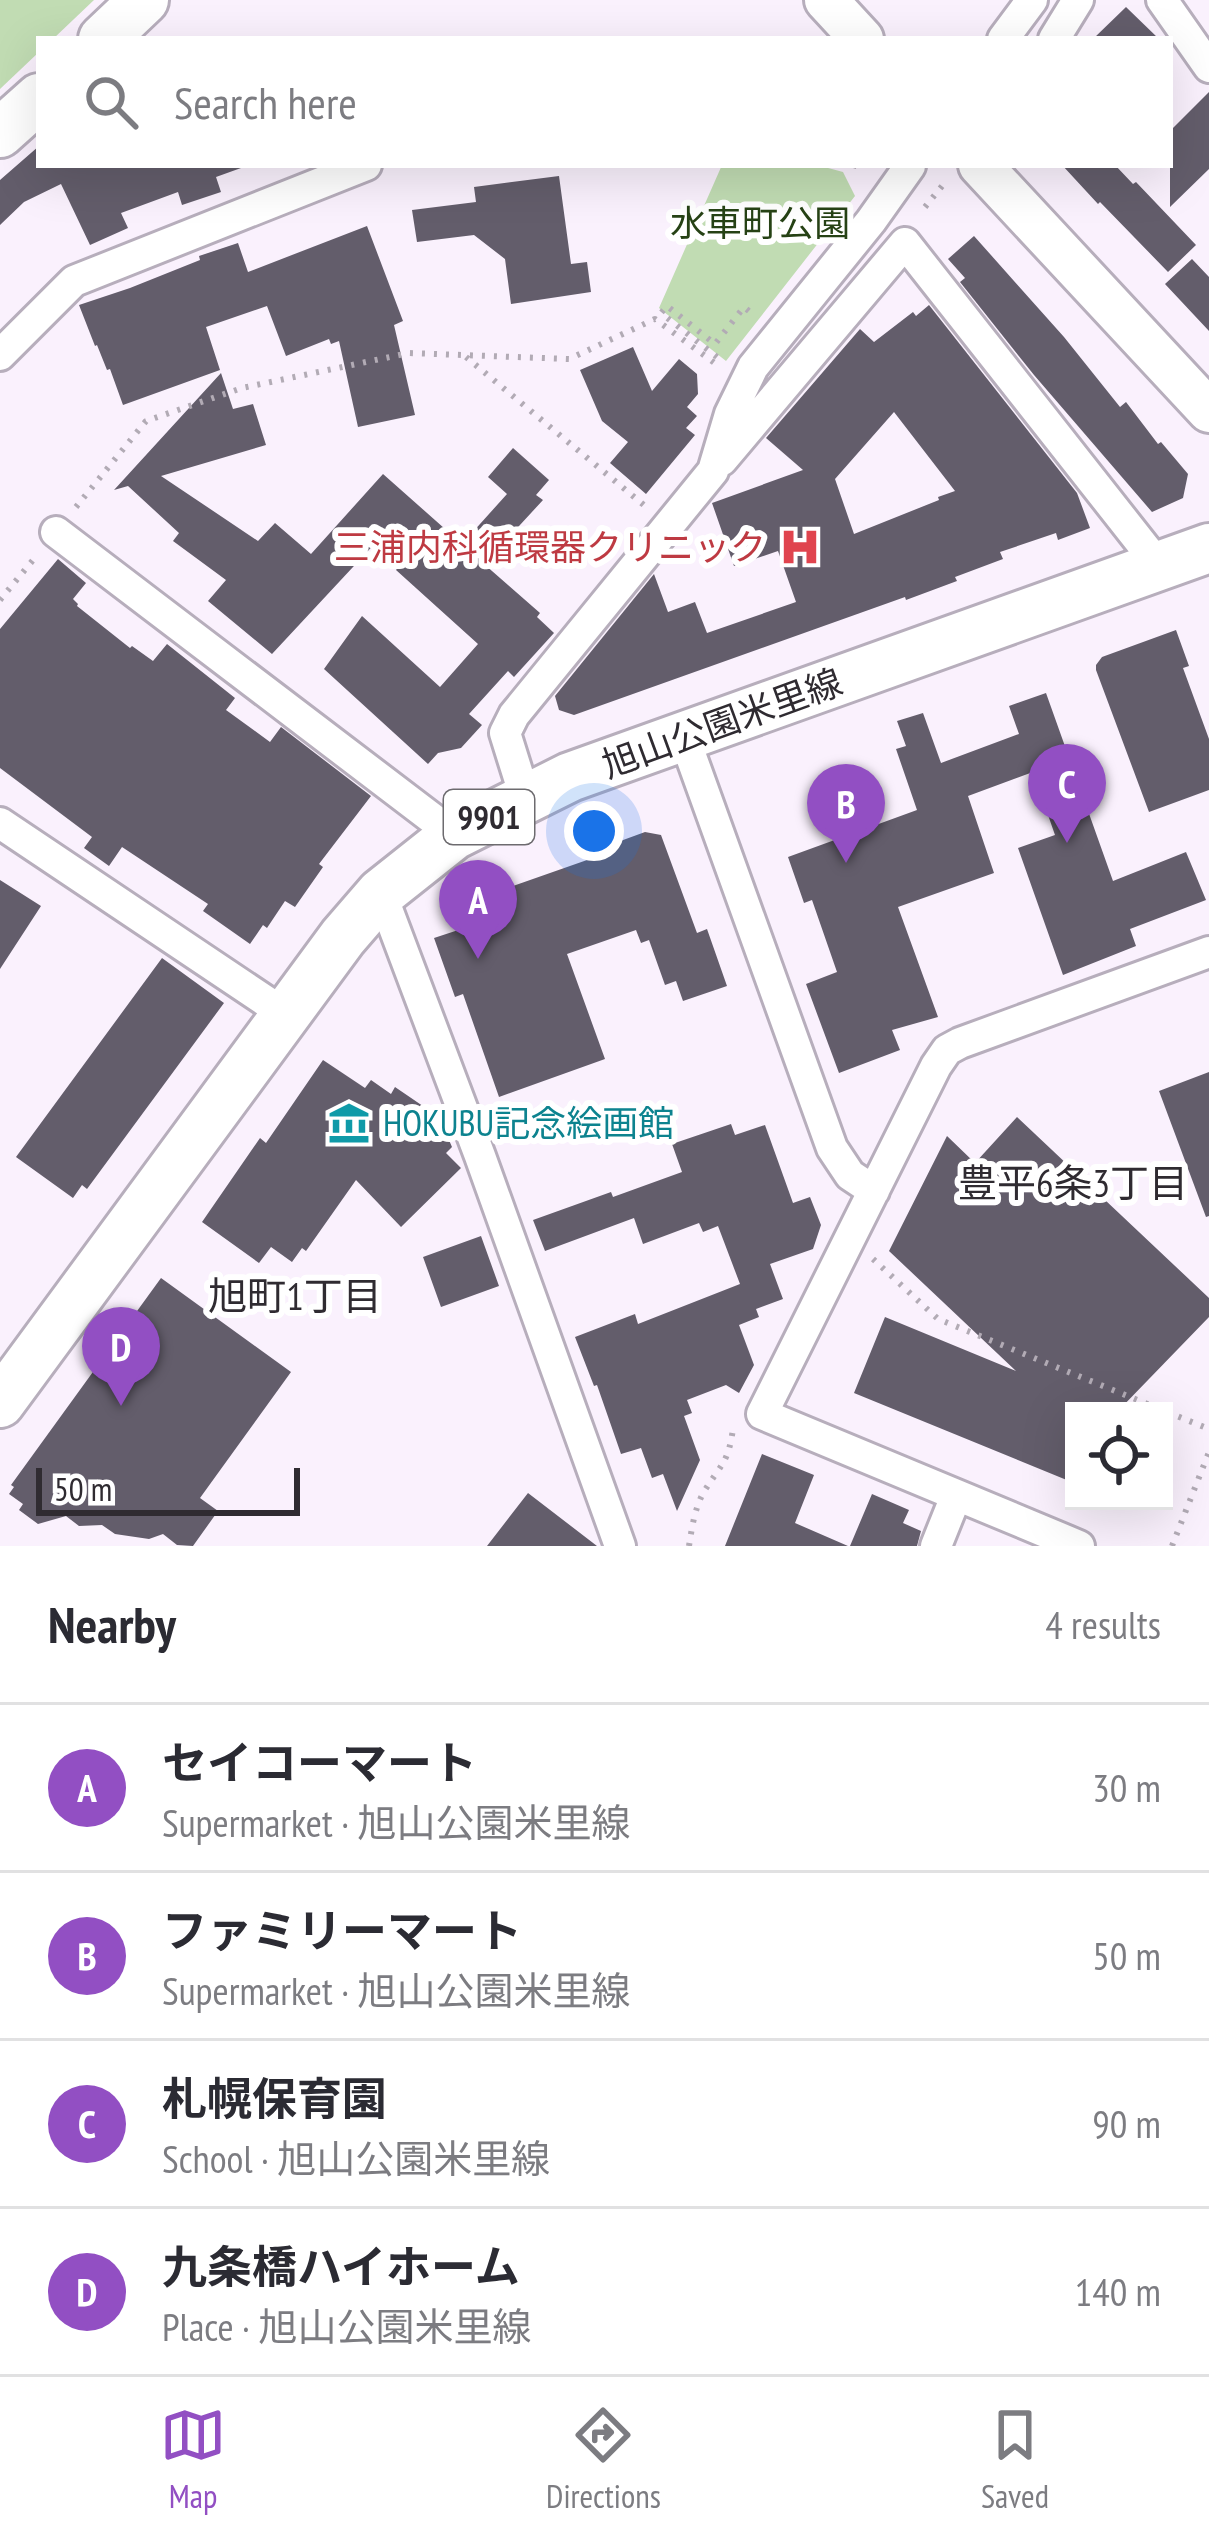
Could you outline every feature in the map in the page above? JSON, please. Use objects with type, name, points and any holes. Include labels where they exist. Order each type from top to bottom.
[{"type":"main road","points":[[106,36],[144,0]]},
{"type":"main road","points":[[0,133],[36,101]]},
{"type":"main road","name":"旭山公園米里線","points":[[0,1403],[344,937],[381,893],[454,835],[570,777],[1209,548]]},
{"type":"street","points":[[826,0],[859,36]]},
{"type":"street","points":[[1006,36],[1032,0]]},
{"type":"street","points":[[1056,36],[1078,0]]},
{"type":"street","points":[[1162,0],[1209,67]]},
{"type":"street","points":[[0,355],[74,281],[358,168]]},
{"type":"street","points":[[712,471],[742,384],[753,367],[909,168]]},
{"type":"street","points":[[983,168],[1209,411]]},
{"type":"street","points":[[525,797],[505,734],[514,715],[905,243],[1160,567]]},
{"type":"street","points":[[56,532],[454,835]]},
{"type":"street","points":[[684,736],[832,1148],[850,1175],[874,1191]]},
{"type":"street","points":[[0,823],[285,1014]]},
{"type":"street","points":[[381,893],[620,1546]]},
{"type":"street","points":[[1079,1546],[762,1414],[946,1050],[1209,952]]},
{"type":"street","points":[[936,1546],[956,1496]]},
{"type":"path","points":[[935,194],[942,186]]},
{"type":"path","points":[[717,357],[661,313],[667,306],[715,344],[744,307],[751,312]]},
{"type":"path","points":[[0,600],[146,421],[242,388],[409,352],[569,359],[656,319],[742,384]]},
{"type":"path","points":[[463,355],[668,525]]},
{"type":"path","points":[[866,1252],[938,1318],[1209,1430]]},
{"type":"path","points":[[689,1546],[696,1510],[730,1455],[733,1429]]},
{"type":"path","points":[[1172,1546],[1209,1451]]},
{"type":"green space","points":[[0,0],[94,0],[56,36],[36,36],[36,55],[0,89]]},
{"type":"green space","name":"水車町公園","points":[[721,168],[843,172],[855,196],[726,361],[659,308]]},
{"type":"building","points":[[1126,7],[1156,36],[1096,36]]},
{"type":"building","points":[[1209,92],[1209,169],[1170,207],[1173,168],[1173,128]]},
{"type":"building","points":[[36,149],[36,168],[241,168],[216,177],[221,192],[182,205],[178,192],[121,213],[128,228],[90,245],[61,184],[24,202],[0,225],[0,180]]},
{"type":"building","points":[[1065,168],[1118,168],[1196,245],[1168,272]]},
{"type":"building","points":[[559,176],[571,264],[587,262],[591,292],[511,304],[505,259],[474,235],[417,242],[412,210],[476,202],[474,187]]},
{"type":"building","points":[[367,226],[403,321],[394,325],[415,415],[358,427],[339,341],[331,344],[329,339],[286,356],[267,306],[206,327],[220,370],[123,405],[79,305],[238,243],[248,272]]},
{"type":"building","points":[[974,236],[1120,407],[1126,402],[1188,474],[1183,498],[1152,512],[1034,375],[960,282],[965,278],[948,259]]},
{"type":"building","points":[[1192,259],[1209,277],[1209,331],[1165,284]]},
{"type":"building","points":[[929,305],[1077,493],[1090,528],[1058,540],[1056,533],[1000,552],[1003,559],[955,577],[957,581],[574,715],[559,710],[555,696],[654,574],[668,612],[695,602],[707,633],[796,602],[778,551],[734,566],[712,503],[803,470],[766,438],[860,329],[874,342],[913,312],[916,316]],"holes":[[[894,412],[955,491],[854,534],[835,479]]]},
{"type":"building","points":[[633,347],[652,391],[679,359],[697,374],[698,394],[687,407],[697,416],[686,428],[695,435],[646,494],[610,463],[628,442],[602,421],[580,370]]},
{"type":"building","points":[[221,373],[233,409],[253,404],[266,445],[161,476],[258,541],[275,523],[311,554],[383,474],[462,544],[507,494],[488,477],[513,448],[549,480],[536,495],[543,500],[484,564],[540,613],[537,617],[554,633],[514,677],[508,671],[469,714],[482,725],[461,748],[438,753],[428,764],[324,669],[362,616],[440,687],[478,644],[396,570],[405,558],[380,538],[272,654],[208,601],[226,580],[173,541],[179,533],[128,486],[114,490]]},
{"type":"building","points":[[58,559],[86,583],[73,599],[77,606],[130,648],[153,661],[167,644],[235,698],[226,710],[270,742],[281,727],[371,796],[319,864],[323,867],[295,907],[285,901],[250,944],[203,911],[208,904],[122,847],[109,866],[84,848],[92,837],[0,768],[0,629]]},
{"type":"building","points":[[1176,630],[1189,666],[1183,668],[1209,739],[1209,790],[1149,812],[1096,665],[1102,657]]},
{"type":"building","points":[[1046,693],[1113,881],[1186,852],[1206,900],[1130,929],[1136,946],[1063,975],[1018,848],[1055,835],[1033,772],[968,796],[994,873],[898,907],[938,1017],[892,1030],[900,1050],[839,1073],[806,984],[837,972],[812,900],[804,903],[788,857],[917,810],[896,749],[906,746],[897,721],[923,713],[941,763],[1019,734],[1009,706]]},
{"type":"building","points":[[645,832],[661,835],[697,933],[707,929],[727,986],[683,1001],[676,981],[665,985],[649,940],[641,943],[636,930],[567,954],[605,1059],[499,1097],[463,994],[455,997],[434,938],[507,914],[499,891],[607,853],[604,847]]},
{"type":"building","points":[[0,880],[41,906],[0,969]]},
{"type":"building","points":[[162,958],[224,1003],[87,1189],[82,1185],[73,1198],[16,1157]]},
{"type":"building","points":[[323,1060],[365,1088],[371,1080],[391,1094],[395,1087],[439,1117],[452,1147],[446,1153],[461,1168],[401,1227],[356,1180],[306,1251],[302,1248],[292,1262],[271,1247],[259,1263],[202,1222],[260,1138],[266,1143]]},
{"type":"building","points":[[1209,1072],[1209,1216],[1206,1217],[1159,1091]]},
{"type":"building","points":[[1017,1117],[1209,1298],[1209,1317],[1127,1402],[1065,1402],[1065,1479],[854,1393],[885,1317],[1016,1371],[889,1251],[947,1136],[975,1163]]},
{"type":"building","points":[[731,1124],[735,1135],[765,1125],[793,1203],[810,1197],[821,1225],[813,1249],[770,1264],[783,1299],[756,1309],[759,1317],[739,1325],[754,1365],[739,1393],[726,1385],[687,1400],[692,1413],[684,1416],[700,1460],[677,1511],[663,1474],[652,1478],[641,1448],[621,1454],[575,1337],[635,1314],[638,1324],[740,1284],[718,1226],[703,1232],[699,1223],[643,1244],[634,1218],[545,1251],[533,1220],[682,1172],[672,1144]]},
{"type":"building","points":[[481,1236],[499,1286],[441,1307],[423,1257]]},
{"type":"building","points":[[161,1278],[291,1372],[200,1498],[218,1511],[193,1546],[177,1545],[163,1534],[149,1539],[115,1534],[102,1525],[79,1526],[66,1516],[38,1524],[19,1510],[23,1504],[9,1494],[11,1485]]},
{"type":"building","points":[[762,1454],[814,1475],[795,1523],[848,1546],[725,1546]]},
{"type":"building","points":[[528,1493],[597,1546],[487,1546]]},
{"type":"building","points":[[872,1494],[909,1510],[903,1523],[921,1531],[917,1546],[850,1546]]},
{"type":"place","name":"三浦内科循環器クリニック","points":[[800,547]]},
{"type":"place","name":"札幌保育園","points":[[1067,843]]},
{"type":"place","name":"ファミリーマート","points":[[846,863]]},
{"type":"place","name":"セイコーマート","points":[[478,959]]},
{"type":"place","name":"HOKUBU記念絵画館","points":[[349,1123]]},
{"type":"place","name":"九条橋ハイホーム","points":[[121,1406]]},
{"type":"district","name":"豊平6条3丁目","points":[[1073,1183]]},
{"type":"district","name":"旭町1丁目","points":[[295,1296]]}]
